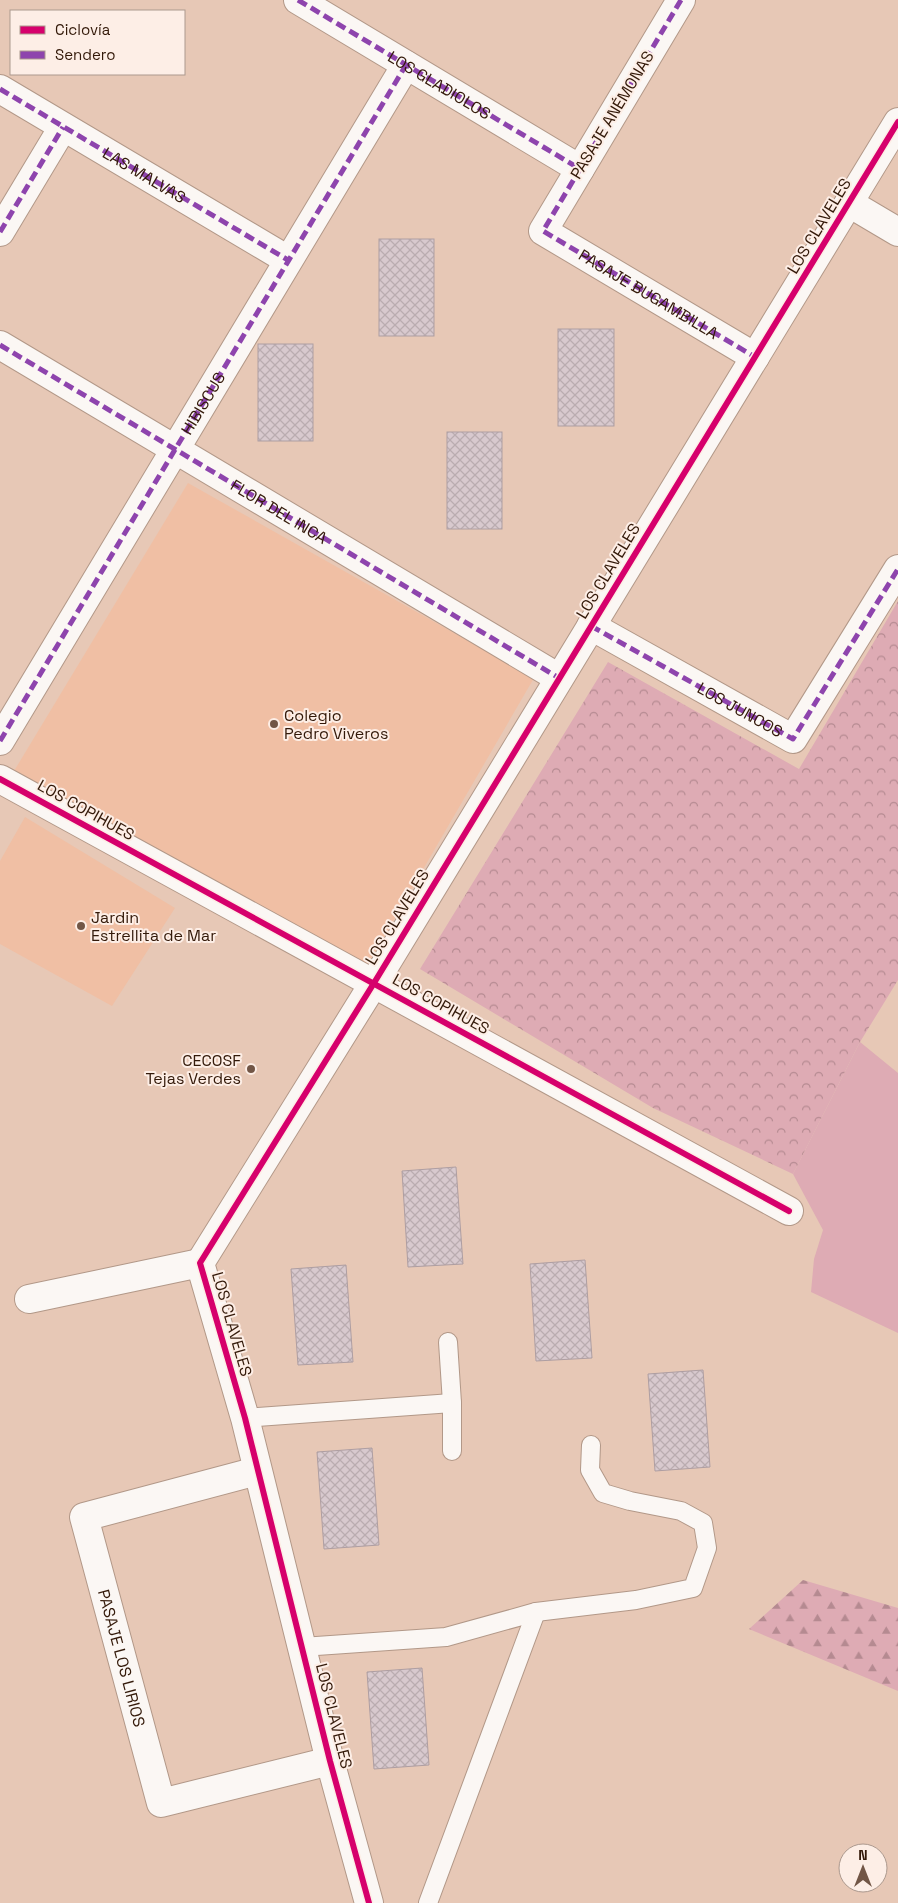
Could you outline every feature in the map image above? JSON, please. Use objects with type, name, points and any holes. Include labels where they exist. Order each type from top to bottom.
[{"type":"street","name":"LOS GLADIOLOS","points":[[298,0],[580,169]]},
{"type":"street","name":"PASAJE ANÉMONAS","points":[[543,231],[681,0]]},
{"type":"street","name":"HIBISCUS","points":[[0,741],[406,65]]},
{"type":"street","name":"LAS MALVAS","points":[[0,89],[288,260]]},
{"type":"street","name":"LOS CLAVELES","points":[[370,1903],[330,1761],[245,1418],[200,1262],[374,983],[898,122]]},
{"type":"street","points":[[0,232],[63,127]]},
{"type":"street","points":[[849,203],[898,232]]},
{"type":"street","name":"PASAJE BUGAMBILLA","points":[[543,231],[755,357]]},
{"type":"street","name":"FLOR DEL INCA","points":[[0,345],[559,678]]},
{"type":"street","name":"LOS JUNCOS","points":[[591,626],[793,739],[898,569]]},
{"type":"street","name":"LOS COPIHUES","points":[[0,779],[790,1211]]},
{"type":"street","points":[[29,1299],[200,1262]]},
{"type":"street","name":"PASAJE LOS LIRIOS","points":[[258,1471],[84,1517],[161,1803],[330,1761]]},
{"type":"lane","points":[[448,1342],[452,1403],[452,1451]]},
{"type":"lane","points":[[245,1418],[452,1403]]},
{"type":"lane","points":[[302,1647],[446,1637],[536,1612],[636,1600],[693,1588],[707,1548],[702,1523],[681,1511],[630,1501],[603,1493],[590,1470],[591,1445]]},
{"type":"lane","points":[[428,1903],[536,1612]]},
{"type":"shaded area","name":"Colegio Pedro Viveros","points":[[188,483],[534,678],[367,966],[14,771]]},
{"type":"shaded area","name":"Jardin Estrellita de Mar","points":[[25,817],[175,908],[112,1006],[0,944],[0,861]]},
{"type":"green space","points":[[898,601],[898,980],[860,1042],[793,1174],[653,1108],[420,969],[608,662],[799,769]]},
{"type":"green space","points":[[860,1042],[898,1073],[898,1333],[811,1292],[814,1259],[823,1230],[793,1174]]},
{"type":"green space","points":[[803,1580],[898,1608],[898,1691],[749,1629]]},
{"type":"building","points":[[379,239],[434,239],[434,336],[379,336]]},
{"type":"building","points":[[558,329],[614,329],[614,426],[558,426]]},
{"type":"building","points":[[258,344],[313,344],[313,441],[258,441]]},
{"type":"building","points":[[447,432],[502,432],[502,529],[447,529]]},
{"type":"building","points":[[456,1167],[463,1264],[408,1267],[402,1171]]},
{"type":"building","points":[[585,1260],[592,1358],[536,1361],[530,1264]]},
{"type":"building","points":[[346,1265],[353,1362],[298,1365],[291,1269]]},
{"type":"building","points":[[703,1370],[710,1467],[655,1471],[648,1374]]},
{"type":"building","points":[[372,1448],[379,1545],[324,1549],[317,1452]]},
{"type":"building","points":[[422,1668],[429,1765],[374,1769],[367,1672]]},
{"type":"marked path","points":[[298,0],[580,169]]},
{"type":"marked path","points":[[681,0],[543,231],[755,357]]},
{"type":"marked path","points":[[0,741],[406,65]]},
{"type":"marked path","points":[[0,89],[288,260]]},
{"type":"marked path","points":[[0,232],[63,127]]},
{"type":"marked path","points":[[0,345],[559,678]]},
{"type":"marked path","points":[[591,626],[793,739],[898,569]]},
{"type":"cycle path","points":[[369,1903],[330,1761],[245,1418],[200,1263],[374,983],[898,122]]},
{"type":"cycle path","points":[[0,779],[789,1211]]},
{"type":"place","name":"Colegio Pedro Viveros","points":[[274,724]]},
{"type":"place","name":"Jardin Estrellita de Mar","points":[[81,926]]},
{"type":"place","name":"CECOSF Tejas Verdes","points":[[251,1069]]}]
